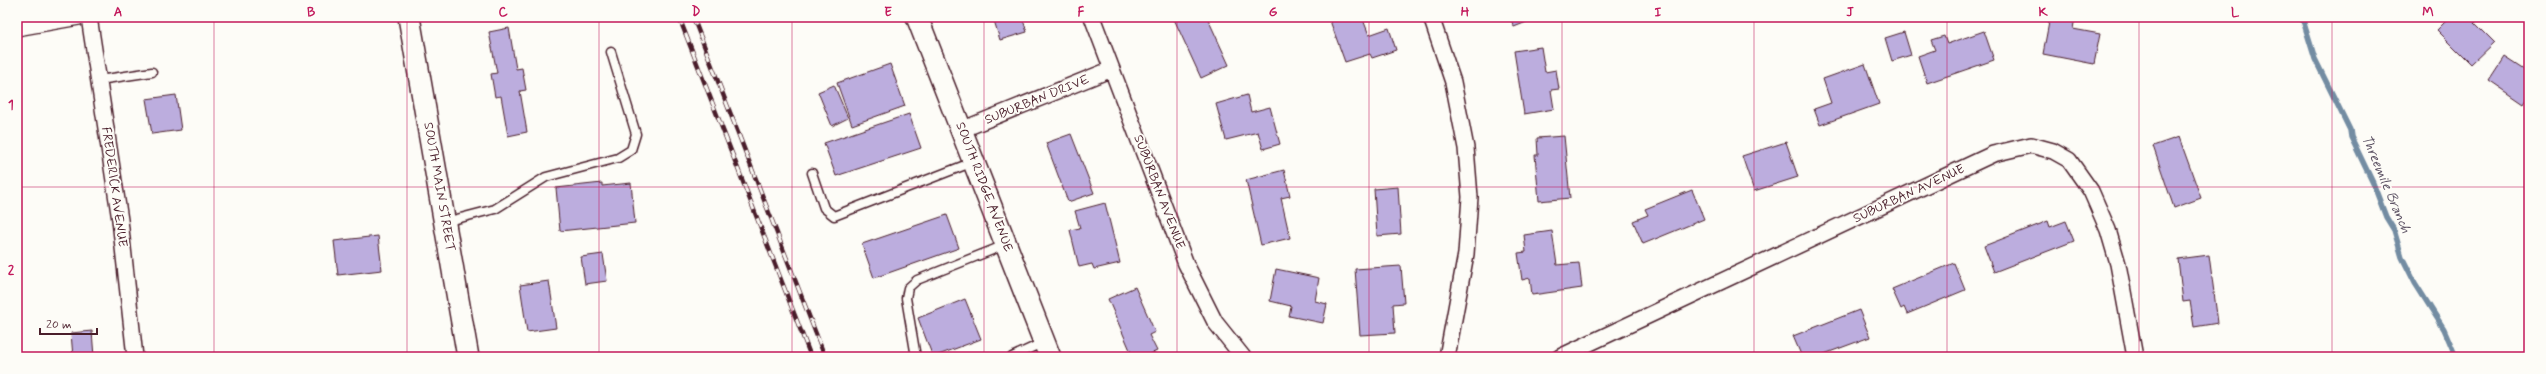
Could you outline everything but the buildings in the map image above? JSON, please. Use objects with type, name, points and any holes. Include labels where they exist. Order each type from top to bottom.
[{"type":"street","points":[[17,28],[79,17]]},
{"type":"street","name":"FREDERICK AVENUE","points":[[89,17],[120,220],[135,357]]},
{"type":"street","name":"SOUTH MAIN STREET","points":[[409,17],[468,357]]},
{"type":"street","name":"SOUTH RIDGE AVENUE","points":[[917,17],[1047,350]]},
{"type":"street","name":"SUBURBAN AVENUE","points":[[1092,17],[1186,264],[1215,322],[1243,357]]},
{"type":"street","points":[[1431,17],[1453,82],[1466,148],[1470,197],[1466,254],[1447,357]]},
{"type":"street","name":"SUBURBAN DRIVE","points":[[961,130],[1112,69]]},
{"type":"street","name":"SUBURBAN AVENUE","points":[[1560,357],[1993,154],[2031,145],[2053,151],[2070,160],[2091,191],[2108,230],[2118,264],[2135,357]]},
{"type":"lane","points":[[445,222],[495,209],[546,177],[618,158],[631,150],[636,134],[611,52]]},
{"type":"lane","points":[[98,80],[152,72]]},
{"type":"lane","points":[[812,173],[824,208],[834,216],[974,162]]},
{"type":"lane","points":[[916,357],[906,298],[908,288],[917,280],[1006,245]]},
{"type":"lane","points":[[1012,357],[1047,350]]},
{"type":"waterway","name":"Threemile Branch","points":[[2302,17],[2315,59],[2350,130],[2351,137],[2373,183],[2386,217],[2394,230],[2402,257],[2415,283],[2444,329],[2456,357]]},
{"type":"railway","points":[[679,17],[811,357]]},
{"type":"railway","points":[[693,17],[825,357]]}]
